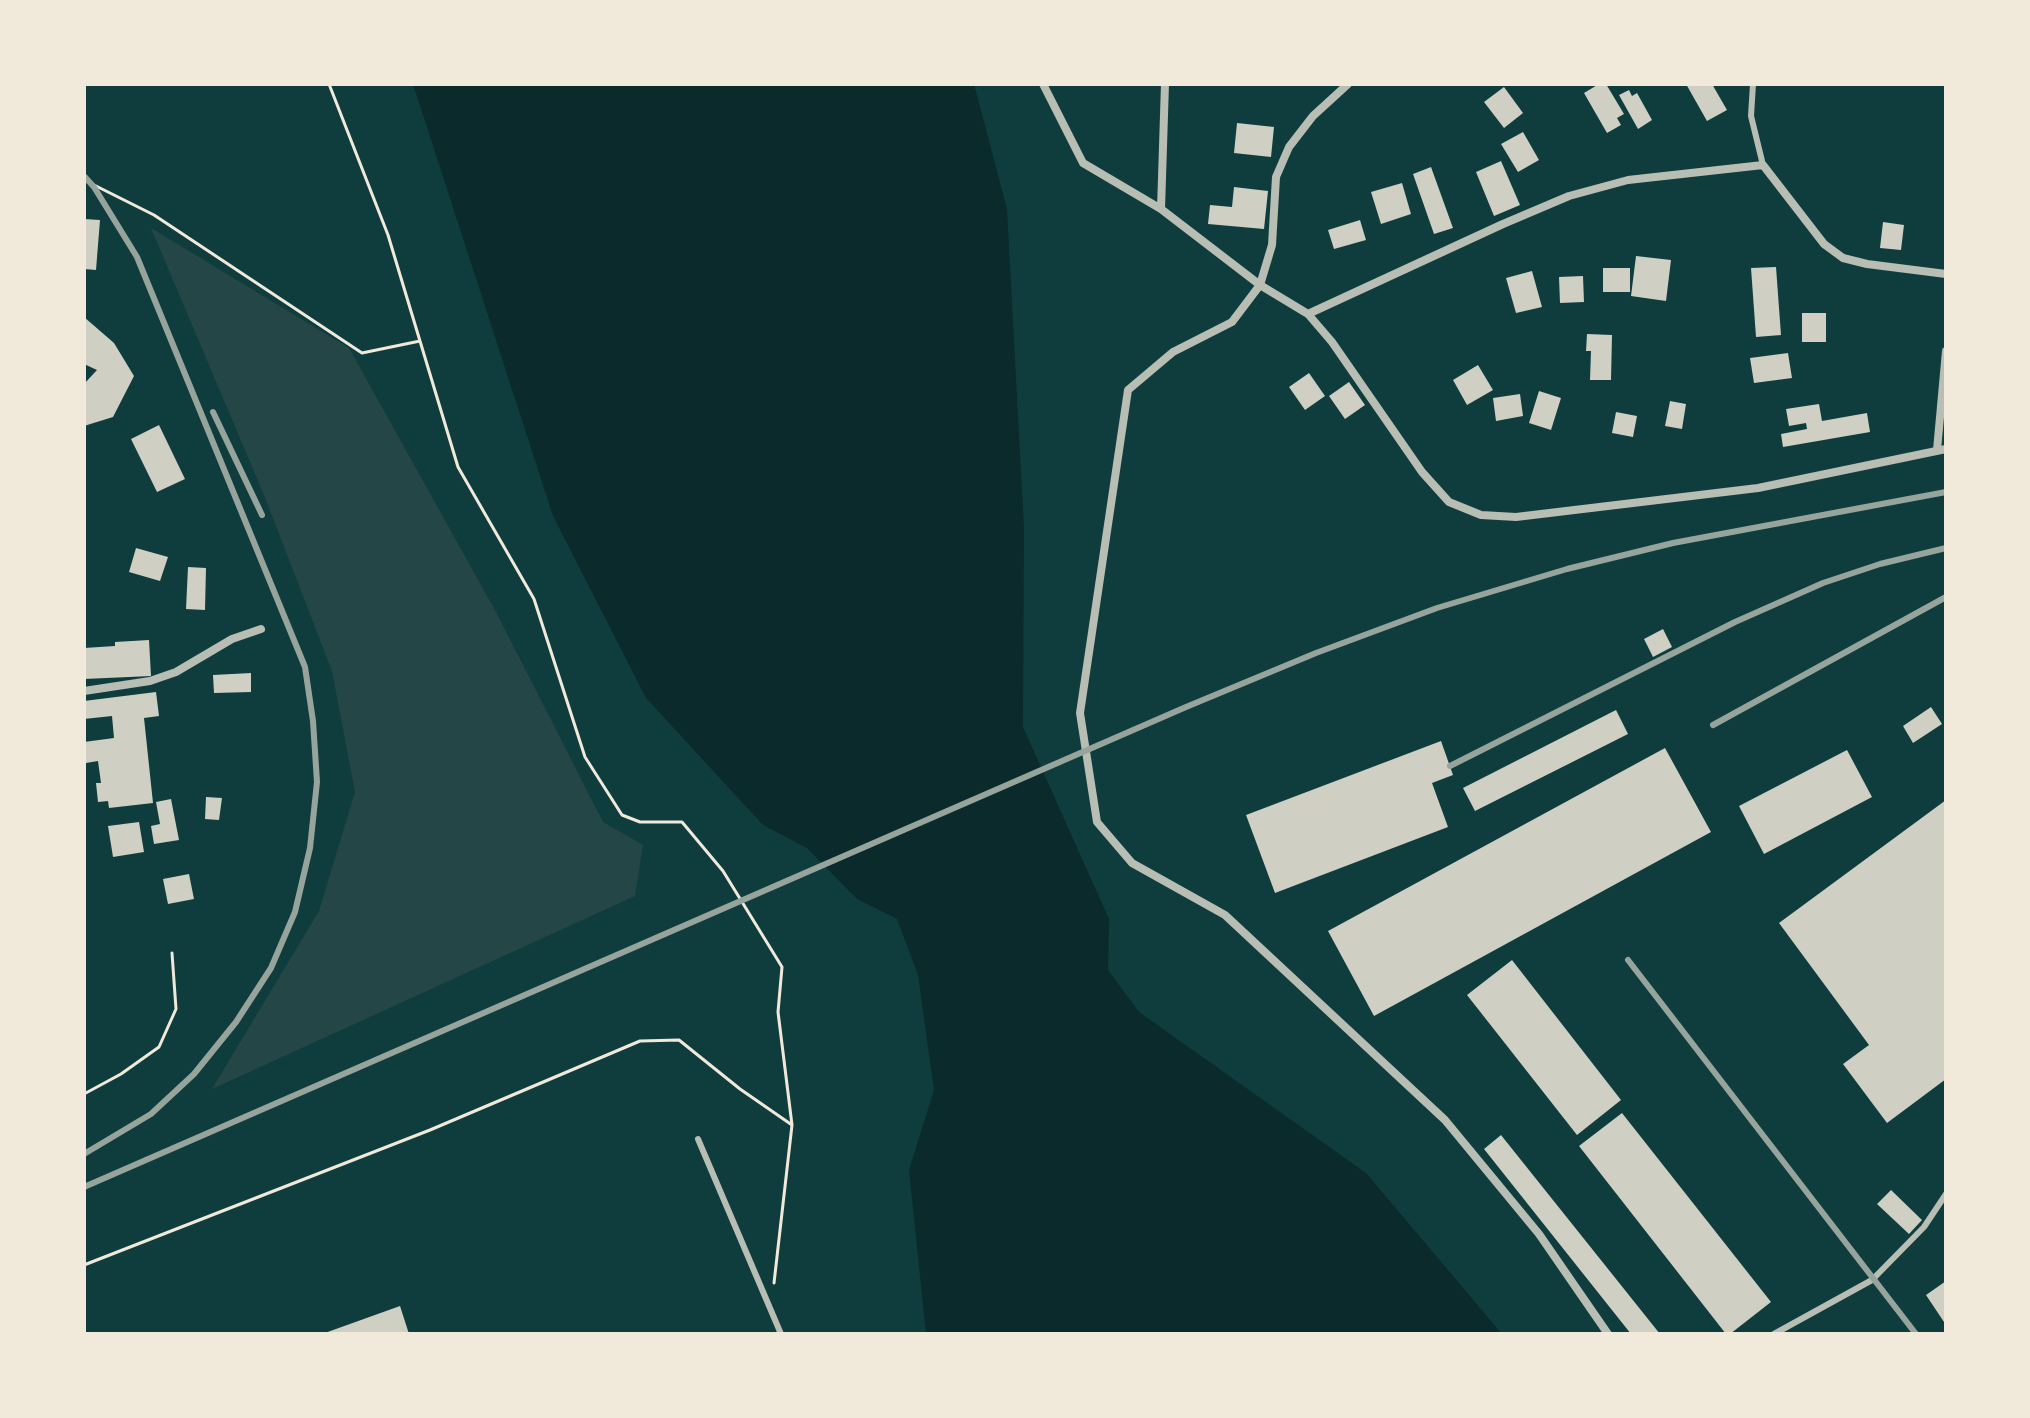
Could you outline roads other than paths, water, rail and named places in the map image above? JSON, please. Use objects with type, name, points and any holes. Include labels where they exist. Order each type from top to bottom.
[{"type":"street","points":[[1043,84],[1083,163],[1161,209],[1260,285],[1308,314],[1332,342],[1422,472],[1449,502],[1481,515],[1516,517],[1758,488],[1942,450],[1946,351]]},
{"type":"street","points":[[1161,209],[1165,84]]},
{"type":"street","points":[[1348,84],[1313,116],[1289,147],[1280,167],[1276,177],[1272,245],[1260,285],[1232,322],[1173,352],[1128,390],[1080,713],[1097,822],[1132,863],[1225,915],[1445,1120],[1539,1234],[1608,1334]]},
{"type":"street","points":[[1308,314],[1569,196],[1628,180],[1763,165],[1824,244],[1843,258],[1946,274]]},
{"type":"street","points":[[84,691],[150,681],[176,672],[232,639],[261,629]]},
{"type":"lane","points":[[1753,84],[1751,116],[1763,165]]},
{"type":"lane","points":[[698,1139],[781,1334]]},
{"type":"lane","points":[[1774,1334],[1872,1280],[1924,1227],[1946,1194]]},
{"type":"railway","points":[[84,176],[137,257],[305,667],[317,782],[310,848],[295,912],[271,968],[236,1022],[194,1074],[151,1114],[84,1154]]},
{"type":"railway","points":[[213,412],[262,515]]},
{"type":"railway","points":[[84,1187],[1316,653],[1437,608],[1567,569],[1673,543],[1946,492]]},
{"type":"railway","points":[[1450,766],[1735,622],[1823,583],[1880,564],[1946,548]]},
{"type":"railway","points":[[1713,725],[1946,597]]},
{"type":"railway","points":[[1628,960],[1916,1334]]}]
